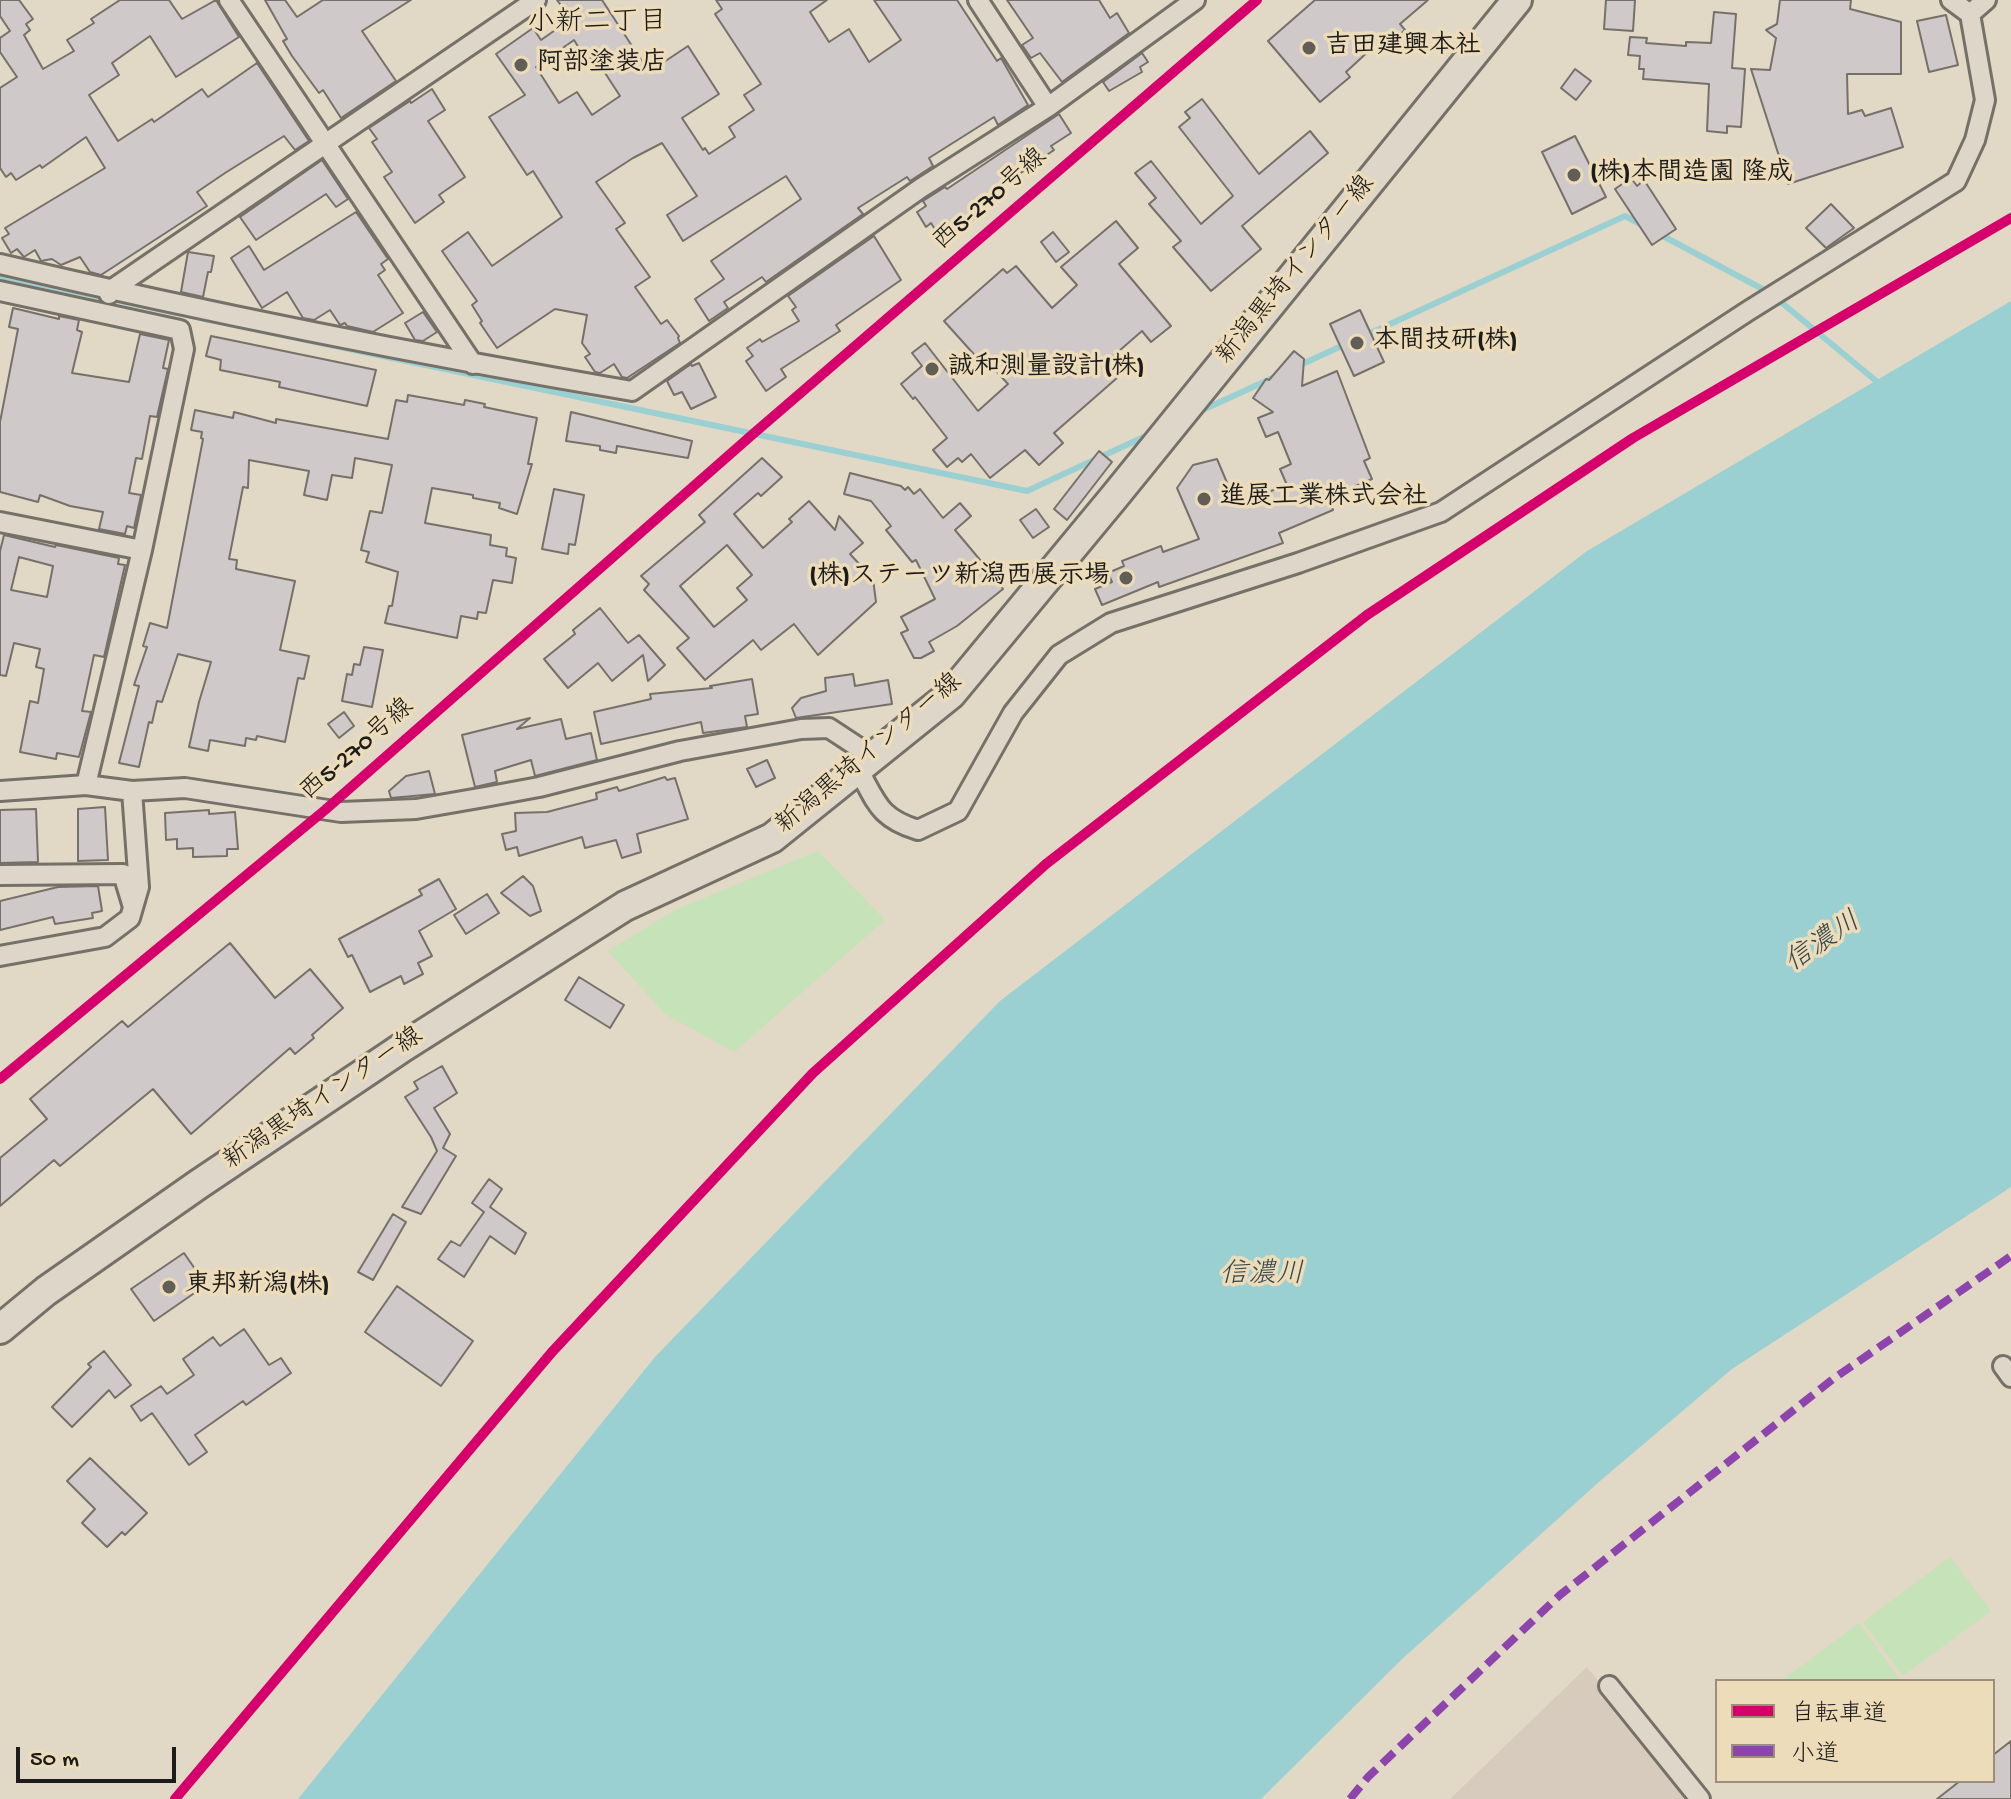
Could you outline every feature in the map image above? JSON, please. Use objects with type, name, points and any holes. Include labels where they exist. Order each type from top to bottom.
[{"type":"main road","name":"新潟黒埼インター線","points":[[0,1329],[97,1255],[403,1047],[625,906],[772,838],[951,694],[1517,0]]},
{"type":"street","points":[[229,0],[473,364]]},
{"type":"street","points":[[104,312],[111,290],[536,0]]},
{"type":"street","points":[[978,0],[1048,107]]},
{"type":"street","points":[[0,264],[111,290],[473,364],[632,391],[921,188],[1048,107],[1195,0]]},
{"type":"street","points":[[0,791],[86,785],[132,791],[185,788],[341,812],[416,809],[539,787],[680,751],[801,729],[829,728],[866,763],[882,813],[901,825],[918,830],[958,811],[1013,713],[1059,655],[1111,623],[1298,563],[1441,512],[1748,311],[1956,181],[1975,140],[1985,100],[1970,14],[1951,0]]},
{"type":"street","points":[[1970,14],[1986,0]]},
{"type":"street","points":[[0,291],[180,330],[184,349],[142,550],[86,785]]},
{"type":"street","points":[[0,522],[142,550]]},
{"type":"street","points":[[0,956],[105,937],[130,918],[139,887],[132,791]]},
{"type":"street","points":[[0,875],[123,874],[133,908]]},
{"type":"street","points":[[1609,1686],[1700,1799]]},
{"type":"shaded area","points":[[1587,1667],[1690,1799],[1450,1799]]},
{"type":"green space","points":[[818,851],[885,920],[734,1052],[665,1014],[608,951],[677,909]]},
{"type":"green space","points":[[1950,1557],[1991,1611],[1903,1676],[1863,1622]]},
{"type":"green space","points":[[1859,1623],[1899,1678],[1898,1679],[1784,1679]]},
{"type":"water","name":"信濃川","points":[[2011,301],[2011,1187],[1732,1369],[1600,1481],[1401,1660],[1261,1799],[298,1799],[655,1357],[1000,1001],[1587,551]]},
{"type":"building","points":[[0,0],[19,0],[33,19],[26,24],[30,30],[24,35],[43,69],[74,51],[67,40],[94,23],[91,19],[120,0],[169,0],[182,19],[216,0],[239,37],[176,77],[150,36],[112,63],[119,75],[89,95],[118,141],[152,119],[154,122],[202,89],[208,97],[257,63],[309,141],[295,150],[284,136],[225,173],[197,192],[207,206],[101,275],[90,272],[80,257],[61,265],[52,259],[41,261],[35,250],[24,257],[17,249],[11,253],[2,238],[9,234],[5,228],[105,168],[86,137],[42,168],[40,165],[16,180],[11,173],[6,177],[0,168],[0,88],[17,77],[0,52],[0,38],[10,31],[0,16]]},
{"type":"building","points":[[265,0],[285,0],[297,17],[323,0],[411,0],[362,31],[396,81],[341,118],[323,90],[319,93],[292,56],[283,41],[287,39]]},
{"type":"building","points":[[557,0],[602,0],[649,72],[688,46],[719,94],[682,118],[703,150],[705,148],[709,154],[735,137],[729,127],[754,110],[744,95],[761,84],[715,14],[722,9],[716,0],[827,0],[810,12],[829,42],[849,29],[869,62],[901,40],[874,0],[957,0],[997,61],[1001,58],[1028,105],[998,125],[994,117],[929,158],[933,166],[910,181],[907,177],[858,208],[863,214],[766,282],[762,277],[724,302],[728,308],[709,321],[695,299],[724,279],[711,261],[801,199],[786,176],[683,241],[667,215],[697,196],[662,143],[633,158],[596,182],[625,223],[616,229],[650,277],[635,287],[661,324],[667,320],[679,336],[680,343],[627,378],[622,377],[614,364],[600,373],[595,372],[585,357],[590,354],[582,343],[587,315],[555,309],[497,348],[472,305],[477,301],[442,251],[468,232],[492,266],[562,217],[533,171],[527,175],[489,117],[525,95],[496,54],[533,28],[541,40],[571,19]],"holes":[[[574,40],[587,61],[594,56],[620,96],[592,115],[577,92],[559,103],[536,67]]]},
{"type":"building","points":[[1007,0],[1099,0],[1110,18],[1117,13],[1129,33],[1062,82],[1040,53],[1031,58],[1022,45],[1033,38]]},
{"type":"building","name":"吉田建興本社","points":[[1315,0],[1428,0],[1400,24],[1405,30],[1377,54],[1372,48],[1346,72],[1350,77],[1320,102],[1268,41]]},
{"type":"building","points":[[1606,0],[1635,0],[1633,31],[1604,29]]},
{"type":"building","points":[[1780,0],[1851,0],[1850,9],[1901,22],[1901,74],[1847,74],[1848,114],[1862,110],[1865,116],[1891,108],[1903,147],[1788,184],[1751,69],[1770,70],[1776,38],[1766,30],[1777,24]]},
{"type":"building","points":[[1714,12],[1736,14],[1732,68],[1745,69],[1741,127],[1727,126],[1727,133],[1707,131],[1709,84],[1643,79],[1644,69],[1639,69],[1640,56],[1628,55],[1630,37],[1647,38],[1646,43],[1686,46],[1686,42],[1711,43]]},
{"type":"building","points":[[1946,15],[1958,65],[1929,72],[1917,21]]},
{"type":"building","points":[[1142,53],[1148,62],[1140,67],[1142,72],[1109,91],[1103,82]]},
{"type":"building","points":[[1575,69],[1591,81],[1576,100],[1561,88]]},
{"type":"building","points":[[432,89],[445,110],[428,121],[465,177],[439,195],[444,202],[415,223],[384,177],[392,172],[372,142],[377,139],[369,128]]},
{"type":"building","points":[[1202,99],[1259,174],[1310,131],[1328,153],[1242,226],[1261,249],[1211,291],[1173,247],[1181,241],[1149,204],[1156,198],[1135,173],[1151,161],[1201,224],[1233,196],[1179,127],[1190,118],[1185,112]]},
{"type":"building","points":[[1059,114],[1071,133],[1051,146],[1054,150],[983,199],[985,212],[941,239],[931,223],[926,227],[917,212],[926,206],[923,201],[945,187],[947,189]]},
{"type":"building","name":"(株)本間造園 隆成","points":[[1575,136],[1606,197],[1572,214],[1542,152]]},
{"type":"building","points":[[322,160],[348,199],[336,207],[326,194],[256,240],[240,217]]},
{"type":"building","points":[[1631,178],[1637,186],[1644,180],[1676,229],[1652,245],[1615,189]]},
{"type":"building","points":[[1831,204],[1854,228],[1826,248],[1806,228]]},
{"type":"building","points":[[356,212],[388,259],[381,264],[385,270],[378,275],[403,313],[373,332],[345,323],[340,325],[330,310],[314,320],[303,318],[287,292],[262,308],[231,258],[249,246],[264,270]]},
{"type":"building","points":[[1116,221],[1138,248],[1119,264],[1171,326],[1151,342],[1142,331],[1104,364],[1117,378],[1054,433],[1063,443],[1039,465],[1025,450],[990,478],[971,454],[962,462],[958,458],[947,467],[933,450],[947,438],[901,384],[922,366],[912,353],[925,343],[978,411],[1008,384],[984,358],[980,361],[944,321],[1003,269],[1007,273],[1016,266],[1052,308],[1077,285],[1061,267]]},
{"type":"building","points":[[1053,232],[1069,252],[1056,262],[1041,242]]},
{"type":"building","points":[[874,236],[901,280],[836,325],[840,331],[781,369],[786,377],[766,391],[746,361],[753,356],[747,348],[799,321],[792,310],[796,307],[788,296]]},
{"type":"building","points":[[188,252],[214,256],[203,297],[181,292]]},
{"type":"building","points":[[13,308],[59,319],[59,316],[79,320],[77,330],[82,332],[72,373],[129,382],[140,334],[169,340],[163,368],[168,369],[157,417],[150,416],[142,459],[136,458],[129,493],[141,495],[134,528],[127,526],[125,534],[99,529],[103,512],[70,506],[40,495],[38,502],[0,492],[0,422],[18,329],[9,327]]},
{"type":"building","name":"本間技研(株)","points":[[1360,310],[1384,362],[1354,376],[1330,324]]},
{"type":"building","points":[[423,312],[437,332],[423,341],[415,340],[405,323]]},
{"type":"building","points":[[211,336],[376,370],[367,406],[279,387],[280,382],[220,370],[221,360],[206,356]]},
{"type":"building","points":[[1294,351],[1304,359],[1302,386],[1337,371],[1370,458],[1364,461],[1372,479],[1328,498],[1333,510],[1279,533],[1283,543],[1159,587],[1158,582],[1102,605],[1095,589],[1112,582],[1108,573],[1124,566],[1122,561],[1161,546],[1163,552],[1199,539],[1177,488],[1193,465],[1217,459],[1236,504],[1287,485],[1280,469],[1291,464],[1278,432],[1266,437],[1258,418],[1273,412],[1253,398],[1266,379],[1269,380]]},
{"type":"building","points":[[699,363],[716,397],[691,409],[682,392],[674,395],[667,381],[691,364]]},
{"type":"building","points":[[408,395],[464,405],[465,400],[537,418],[528,464],[532,464],[517,514],[499,508],[500,503],[432,488],[425,523],[491,535],[490,545],[507,548],[506,556],[516,558],[512,583],[493,580],[486,613],[478,612],[477,619],[461,616],[457,638],[385,623],[389,606],[392,606],[398,572],[366,562],[369,552],[361,550],[370,511],[382,513],[392,465],[355,458],[352,478],[332,475],[327,500],[304,495],[309,471],[249,460],[248,488],[243,487],[229,559],[237,560],[236,569],[295,581],[280,650],[309,656],[304,679],[298,678],[285,742],[257,736],[256,740],[246,738],[245,746],[210,740],[208,751],[189,747],[211,662],[178,654],[162,702],[157,701],[152,723],[149,722],[139,767],[119,763],[139,686],[134,685],[147,647],[143,646],[150,623],[167,628],[203,439],[202,432],[191,430],[195,410],[233,418],[234,412],[276,423],[276,419],[388,439],[396,400],[407,402]]},
{"type":"building","points":[[571,412],[692,441],[688,458],[617,446],[616,453],[600,450],[600,446],[566,441]]},
{"type":"building","points":[[1099,451],[1112,462],[1067,520],[1054,509]]},
{"type":"building","points":[[762,458],[782,477],[734,514],[763,548],[792,522],[789,519],[809,501],[835,530],[839,516],[863,543],[850,554],[873,579],[876,602],[818,655],[794,624],[761,650],[753,640],[705,680],[677,648],[689,638],[644,590],[649,584],[641,576],[705,522],[699,515]],"holes":[[[727,545],[752,575],[737,588],[747,600],[714,627],[680,586]]]},
{"type":"building","points":[[850,473],[901,486],[905,490],[908,487],[914,494],[920,489],[943,518],[960,503],[971,516],[955,530],[986,567],[990,563],[1005,582],[1001,586],[1003,589],[957,626],[929,642],[934,651],[921,658],[914,658],[901,633],[908,630],[901,617],[935,599],[916,560],[912,562],[886,530],[891,526],[871,501],[844,494]]},
{"type":"building","points":[[554,489],[584,495],[575,545],[569,544],[568,554],[542,549]]},
{"type":"building","points":[[1036,509],[1049,527],[1033,538],[1020,520]]},
{"type":"building","points":[[4,535],[119,558],[118,564],[125,565],[104,657],[94,655],[82,711],[91,712],[79,757],[57,753],[56,759],[20,752],[30,701],[38,703],[44,669],[36,667],[40,649],[14,643],[6,676],[0,675],[0,551]],"holes":[[[19,557],[53,566],[47,597],[11,590]]]},
{"type":"building","points":[[600,608],[628,643],[639,635],[665,665],[648,681],[643,655],[612,681],[598,663],[568,688],[544,659]]},
{"type":"building","points":[[364,647],[383,650],[372,707],[342,701],[347,674],[352,675],[354,664],[360,665]]},
{"type":"building","points":[[853,674],[855,686],[888,680],[892,704],[796,718],[792,708],[801,698],[826,691],[825,678]]},
{"type":"building","points":[[752,679],[758,714],[745,716],[747,727],[703,733],[701,722],[601,744],[594,712],[651,699],[650,694],[712,688],[710,686]]},
{"type":"building","points":[[344,712],[354,726],[339,738],[328,724]]},
{"type":"building","points":[[530,718],[517,729],[561,719],[566,739],[591,733],[597,760],[535,776],[531,760],[495,771],[497,782],[475,787],[462,735]]},
{"type":"building","points":[[767,760],[775,778],[756,787],[747,769]]},
{"type":"building","points":[[429,771],[435,794],[391,798],[389,791],[406,776]]},
{"type":"building","points":[[665,777],[667,780],[675,778],[688,819],[637,834],[641,852],[622,858],[616,840],[585,848],[582,837],[519,856],[517,847],[506,850],[502,834],[516,831],[515,813],[547,812],[597,799],[596,793],[617,787],[619,791]]},
{"type":"building","points":[[105,807],[108,860],[78,861],[78,809]]},
{"type":"building","points":[[36,809],[38,862],[0,863],[0,810]]},
{"type":"building","points":[[209,810],[209,814],[235,812],[238,849],[227,849],[227,856],[193,857],[193,848],[177,849],[177,839],[166,840],[165,813]]},
{"type":"building","points":[[523,876],[533,886],[541,911],[530,916],[501,893]]},
{"type":"building","points":[[439,879],[456,909],[419,931],[432,956],[418,963],[423,974],[404,984],[401,976],[370,992],[352,955],[348,957],[339,939],[422,895],[419,890]]},
{"type":"building","points":[[98,886],[102,911],[92,913],[93,918],[55,924],[53,917],[0,930],[0,901],[58,887]]},
{"type":"building","points":[[487,894],[499,913],[466,934],[454,915]]},
{"type":"building","points":[[230,943],[275,998],[310,969],[343,1008],[295,1054],[290,1048],[191,1134],[153,1089],[60,1166],[54,1160],[0,1206],[0,1158],[47,1119],[30,1099],[122,1021],[128,1027]]},
{"type":"building","points":[[579,977],[624,1005],[610,1028],[565,1000]]},
{"type":"building","points":[[442,1066],[457,1093],[434,1108],[450,1134],[443,1148],[456,1156],[421,1214],[402,1207],[437,1151],[405,1097],[418,1089],[414,1082]]},
{"type":"building","points":[[489,1179],[502,1189],[490,1207],[526,1233],[515,1254],[490,1236],[464,1277],[438,1259],[451,1241],[460,1246],[484,1212],[472,1203]]},
{"type":"building","points":[[393,1214],[406,1222],[373,1280],[358,1272]]},
{"type":"building","name":"東邦新潟(株)","points":[[184,1253],[206,1285],[154,1321],[131,1289]]},
{"type":"building","points":[[397,1286],[473,1341],[441,1386],[365,1332]]},
{"type":"building","points":[[244,1329],[269,1365],[281,1358],[291,1373],[246,1405],[243,1401],[195,1435],[207,1452],[189,1465],[152,1413],[141,1421],[131,1406],[161,1386],[167,1394],[194,1375],[183,1359],[213,1337],[220,1346]]},
{"type":"building","points":[[104,1351],[131,1385],[115,1398],[109,1390],[72,1427],[52,1407],[91,1367],[88,1364]]},
{"type":"building","points":[[90,1458],[147,1513],[125,1535],[122,1532],[107,1547],[82,1523],[95,1509],[67,1481]]},
{"type":"building","points":[[2011,1741],[2011,1799],[1937,1799],[1957,1783],[1995,1783],[1995,1753]]},
{"type":"waterway","points":[[1364,336],[1625,216],[1644,226]]},
{"type":"waterway","points":[[1661,235],[1770,293],[1881,385]]},
{"type":"waterway","points":[[0,276],[1027,491],[1150,434]]},
{"type":"waterway","points":[[1298,366],[1346,344]]},
{"type":"waterway","points":[[1196,413],[1277,376]]},
{"type":"marked path","points":[[1350,1799],[1368,1777],[1560,1595],[1833,1379],[2011,1256]]},
{"type":"cycle path","name":"西5-270号線","points":[[0,1079],[325,810],[753,434],[1257,0]]},
{"type":"cycle path","points":[[175,1799],[552,1352],[813,1073],[1046,864],[1367,615],[1633,438],[2011,218]]},
{"type":"place","name":"吉田建興本社","points":[[1309,48]]},
{"type":"place","name":"阿部塗装店","points":[[521,65]]},
{"type":"place","name":"(株)本間造園 隆成","points":[[1574,175]]},
{"type":"place","name":"本間技研(株)","points":[[1357,343]]},
{"type":"place","name":"誠和測量設計(株)","points":[[932,369]]},
{"type":"place","name":"進展工業株式会社","points":[[1204,499]]},
{"type":"place","name":"(株)ステーツ新潟西展示場","points":[[1126,578]]},
{"type":"place","name":"東邦新潟(株)","points":[[169,1287]]},
{"type":"district","name":"小新二丁目","points":[[597,25]]}]
